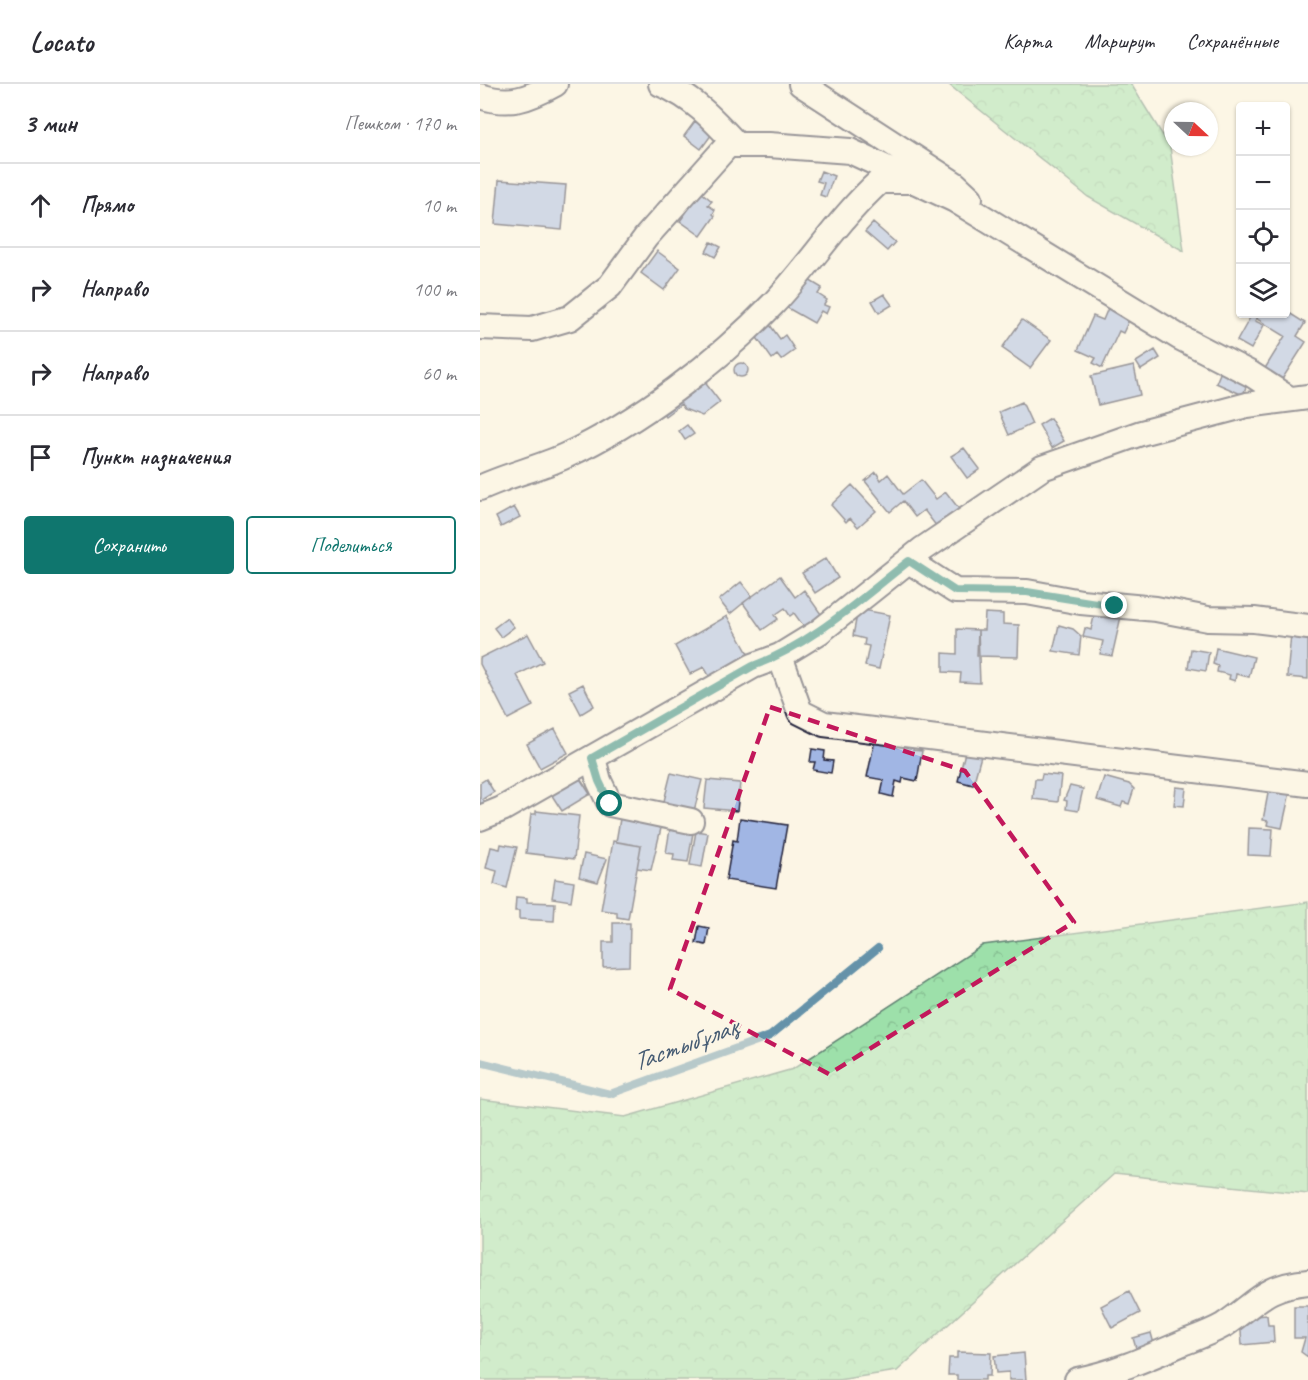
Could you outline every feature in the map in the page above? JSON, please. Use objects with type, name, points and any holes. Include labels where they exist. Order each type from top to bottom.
[{"type":"street","points":[[480,96],[493,100],[528,99],[555,84]]},
{"type":"street","points":[[661,84],[679,91],[706,112],[737,145]]},
{"type":"street","points":[[801,84],[809,87],[954,184],[989,214],[999,227]]},
{"type":"street","points":[[480,327],[531,329],[570,318],[610,286],[646,237],[728,145],[850,151],[911,182],[955,200],[1179,337],[1298,398]]},
{"type":"street","points":[[480,488],[565,456],[648,408],[726,348],[772,304],[817,254],[851,207],[880,181],[911,182]]},
{"type":"street","points":[[480,818],[502,809],[753,666],[780,656],[819,632],[909,561],[1042,468],[1141,434],[1247,405],[1298,398]]},
{"type":"street","points":[[909,561],[955,591],[1027,592],[1069,600],[1156,609],[1208,619],[1254,620],[1308,627]]},
{"type":"street","points":[[780,656],[801,712],[824,724],[1308,784]]},
{"type":"street","points":[[592,758],[599,781],[610,804],[691,820]]},
{"type":"street","points":[[1077,1380],[1098,1376],[1152,1357],[1222,1326],[1260,1296],[1278,1288],[1308,1282]]},
{"type":"highlighted area","points":[[770,707],[965,771],[1074,922],[829,1074],[670,989]]},
{"type":"green space","points":[[948,84],[1131,84],[1164,137],[1164,156],[1171,156],[1184,251],[1088,197]]},
{"type":"green space","points":[[1308,902],[1308,1194],[1114,1174],[897,1371],[838,1380],[480,1380],[480,1099],[625,1117],[793,1069],[983,945]]},
{"type":"building","points":[[695,121],[712,134],[701,149],[684,136]]},
{"type":"building","points":[[821,171],[834,176],[826,197],[820,195],[824,183],[817,181]]},
{"type":"building","points":[[499,180],[566,185],[562,230],[495,224]]},
{"type":"building","points":[[701,192],[712,201],[708,205],[715,210],[713,214],[715,216],[701,236],[680,221]]},
{"type":"building","points":[[873,223],[895,242],[887,251],[865,232]]},
{"type":"building","points":[[711,242],[721,247],[715,257],[706,252]]},
{"type":"building","points":[[657,251],[680,268],[664,290],[641,273]]},
{"type":"building","points":[[807,279],[822,288],[818,294],[827,300],[824,305],[829,307],[826,314],[821,311],[814,323],[784,306]]},
{"type":"building","points":[[884,294],[892,305],[879,313],[872,301]]},
{"type":"building","points":[[1108,308],[1130,318],[1123,333],[1119,331],[1102,368],[1093,363],[1096,358],[1078,350],[1093,316],[1103,320]]},
{"type":"building","points":[[1290,314],[1305,323],[1297,336],[1306,342],[1281,381],[1264,370],[1285,336],[1257,319],[1290,318]]},
{"type":"building","points":[[1250,318],[1257,318],[1255,321],[1264,325],[1251,349],[1237,341]]},
{"type":"building","points":[[1022,320],[1051,340],[1030,368],[1002,348]]},
{"type":"building","points":[[770,325],[780,339],[785,335],[795,350],[781,360],[777,355],[772,359],[755,335]]},
{"type":"building","points":[[1155,350],[1160,358],[1141,370],[1136,362]]},
{"type":"building","points":[[741,363],[746,365],[748,370],[746,375],[741,377],[736,375],[734,370],[736,365]]},
{"type":"building","points":[[1134,366],[1140,395],[1098,405],[1091,376]]},
{"type":"building","points":[[1221,371],[1247,384],[1243,395],[1216,383]]},
{"type":"building","points":[[700,376],[720,402],[702,416],[684,409],[681,404],[665,416],[659,408]]},
{"type":"building","points":[[1022,402],[1032,424],[1009,435],[999,412]]},
{"type":"building","points":[[1050,418],[1064,441],[1052,448],[1039,425]]},
{"type":"building","points":[[687,425],[694,434],[685,440],[679,431]]},
{"type":"building","points":[[964,448],[980,469],[967,478],[951,456]]},
{"type":"building","points":[[876,472],[881,480],[888,474],[903,494],[921,480],[936,499],[946,492],[959,509],[937,527],[924,510],[915,517],[903,501],[890,512],[865,481]]},
{"type":"building","points":[[852,485],[876,511],[858,527],[850,518],[846,522],[831,505]]},
{"type":"building","points":[[514,507],[520,517],[501,527],[496,517]]},
{"type":"building","points":[[826,558],[838,578],[815,593],[802,573]]},
{"type":"building","points":[[780,576],[795,597],[804,590],[821,614],[804,627],[794,613],[790,616],[785,608],[775,615],[778,619],[762,630],[743,603]]},
{"type":"building","points":[[741,582],[752,596],[730,614],[719,600]]},
{"type":"building","points":[[1096,607],[1122,612],[1112,656],[1100,654],[1103,641],[1083,637],[1085,628],[1091,630]]},
{"type":"building","points":[[858,609],[890,615],[879,669],[865,666],[869,646],[864,645],[865,639],[853,636]]},
{"type":"building","points":[[985,613],[1003,614],[1003,624],[1019,625],[1018,657],[977,656],[978,630],[984,630]]},
{"type":"building","points":[[727,616],[750,657],[711,679],[704,667],[690,674],[675,646]]},
{"type":"building","points":[[507,618],[514,627],[501,637],[494,628]]},
{"type":"building","points":[[1059,625],[1073,629],[1081,636],[1079,655],[1053,651]]},
{"type":"building","points":[[957,629],[978,630],[980,683],[960,682],[961,673],[943,672],[943,653],[957,654]]},
{"type":"building","points":[[528,634],[543,662],[517,675],[533,706],[508,719],[480,664],[480,658]]},
{"type":"building","points":[[1291,634],[1308,636],[1308,679],[1287,677]]},
{"type":"building","points":[[1216,648],[1254,657],[1249,677],[1236,674],[1235,681],[1229,679],[1230,675],[1217,672],[1218,666],[1213,664]]},
{"type":"building","points":[[1191,649],[1209,652],[1206,671],[1188,668]]},
{"type":"building","points":[[583,684],[594,706],[581,714],[569,691]]},
{"type":"building","points":[[555,729],[568,753],[540,768],[527,744]]},
{"type":"building","points":[[876,735],[914,743],[913,750],[922,751],[917,781],[903,778],[902,783],[896,781],[893,797],[881,794],[884,780],[867,777]]},
{"type":"building","points":[[812,749],[825,751],[824,760],[833,761],[831,773],[813,770],[815,762],[810,762]]},
{"type":"building","points":[[965,752],[981,756],[973,785],[958,781]]},
{"type":"building","points":[[671,773],[702,780],[694,811],[666,808],[668,802],[664,801]]},
{"type":"building","points":[[1042,774],[1061,776],[1058,802],[1033,799],[1035,779],[1041,779]]},
{"type":"building","points":[[579,777],[590,794],[562,811],[551,794]]},
{"type":"building","points":[[1104,777],[1129,784],[1134,789],[1129,804],[1123,802],[1121,807],[1097,800]]},
{"type":"building","points":[[486,779],[494,792],[483,799],[485,802],[480,805],[480,783]]},
{"type":"building","points":[[707,780],[740,783],[737,811],[704,808]]},
{"type":"building","points":[[1070,786],[1083,789],[1078,811],[1066,809],[1067,801],[1064,800]]},
{"type":"building","points":[[1176,787],[1186,788],[1184,806],[1174,805]]},
{"type":"building","points":[[1269,788],[1290,792],[1282,828],[1267,825],[1268,821],[1263,820]]},
{"type":"building","points":[[536,811],[579,816],[574,859],[526,853],[531,814],[536,814]]},
{"type":"building","points":[[621,813],[663,820],[651,870],[637,868],[641,846],[616,842]]},
{"type":"building","points":[[740,818],[787,825],[776,888],[726,880],[733,840],[737,841]]},
{"type":"building","points":[[671,823],[694,827],[688,862],[673,860],[674,854],[666,853]]},
{"type":"building","points":[[1249,828],[1273,829],[1271,856],[1248,855]]},
{"type":"building","points":[[696,831],[708,833],[702,867],[690,865]]},
{"type":"building","points":[[613,841],[641,846],[628,919],[617,917],[617,912],[601,910]]},
{"type":"building","points":[[501,844],[517,847],[507,888],[494,884],[497,871],[486,868],[491,847],[500,849]]},
{"type":"building","points":[[584,854],[607,859],[598,882],[579,877]]},
{"type":"building","points":[[555,879],[574,882],[571,901],[552,898]]},
{"type":"building","points":[[516,897],[527,898],[527,902],[555,903],[554,921],[519,919],[519,911],[515,911]]},
{"type":"building","points":[[613,923],[630,923],[629,966],[603,967],[603,942],[613,942]]},
{"type":"building","points":[[699,926],[709,928],[706,945],[696,943]]},
{"type":"building","points":[[1129,1291],[1140,1313],[1112,1328],[1101,1306]]},
{"type":"building","points":[[1294,1306],[1308,1306],[1308,1357],[1301,1352],[1305,1338],[1294,1338]]},
{"type":"building","points":[[1267,1315],[1268,1325],[1273,1325],[1274,1342],[1242,1345],[1240,1317]]},
{"type":"building","points":[[1151,1333],[1156,1351],[1138,1355],[1133,1338]]},
{"type":"building","points":[[957,1352],[991,1353],[990,1376],[985,1376],[985,1380],[957,1380],[957,1375],[948,1375],[949,1358],[957,1358]]},
{"type":"building","points":[[1024,1353],[1026,1380],[1009,1380],[1009,1372],[996,1373],[994,1356]]},
{"type":"waterway","name":"Тастыбұлақ","points":[[480,1062],[610,1094],[770,1036],[878,948]]},
{"type":"route","points":[[610,804],[599,781],[592,758],[753,666],[780,656],[819,632],[909,561],[955,591],[1027,592],[1058,599],[1115,606]]}]
